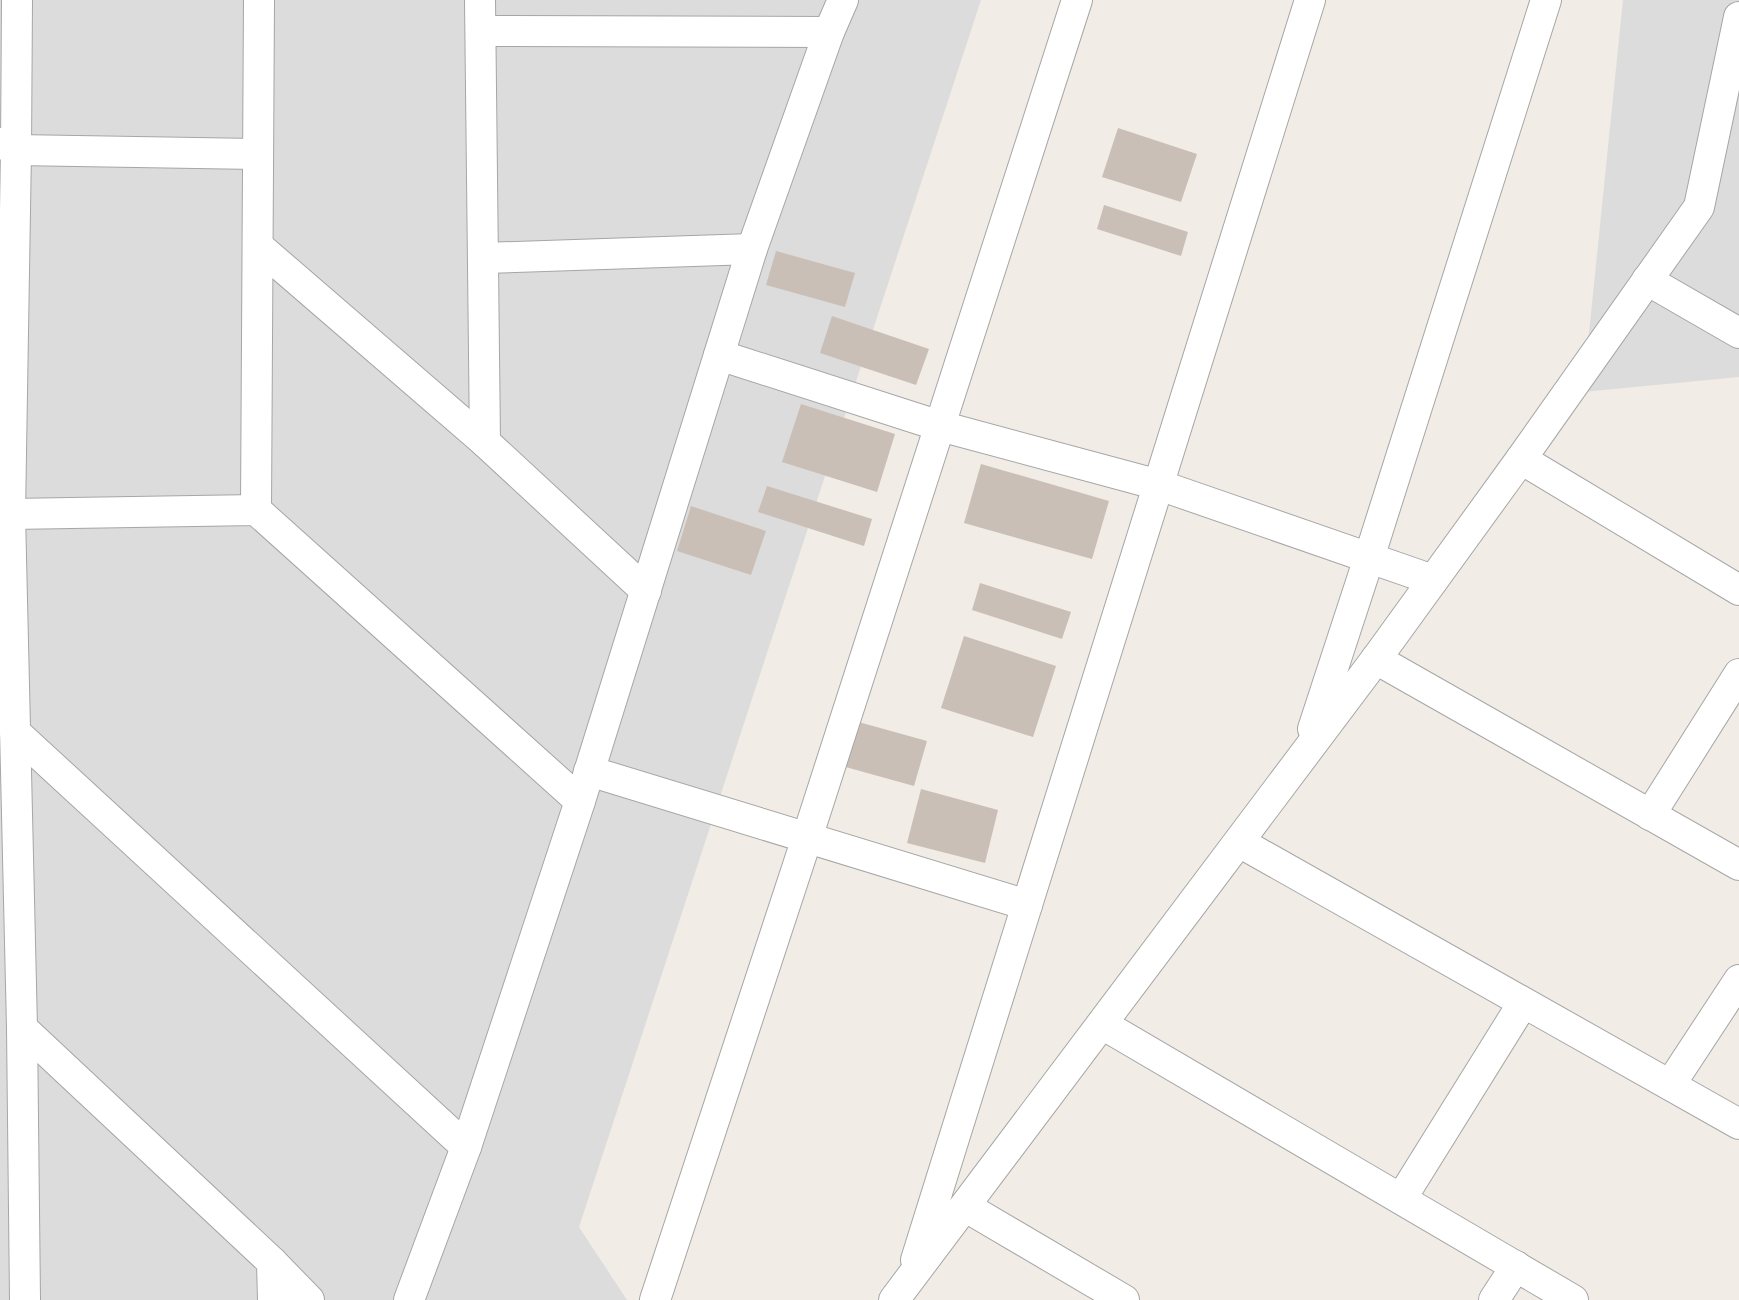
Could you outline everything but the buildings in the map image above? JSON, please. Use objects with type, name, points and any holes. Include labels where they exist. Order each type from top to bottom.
[{"type":"street","points":[[16,0],[8,146],[10,712],[22,1028],[25,1300]]},
{"type":"street","points":[[256,510],[259,0]]},
{"type":"street","points":[[481,0],[485,442]]},
{"type":"street","points":[[409,1300],[466,1147],[580,801],[752,249],[829,32],[843,0]]},
{"type":"street","points":[[655,1300],[1077,0]]},
{"type":"street","points":[[902,1290],[1027,905],[1311,0]]},
{"type":"street","points":[[1305,753],[1546,0]]},
{"type":"street","points":[[902,1290],[1376,659],[1699,207],[1736,47],[1739,17]]},
{"type":"street","points":[[481,31],[829,32]]},
{"type":"street","points":[[8,146],[257,154]]},
{"type":"street","points":[[258,246],[485,442],[646,591]]},
{"type":"street","points":[[484,257],[752,249]]},
{"type":"street","points":[[1647,280],[1739,332]]},
{"type":"street","points":[[719,355],[940,426],[1159,485],[1433,580]]},
{"type":"street","points":[[1521,459],[1739,590]]},
{"type":"street","points":[[10,514],[256,510],[580,801]]},
{"type":"street","points":[[1376,659],[1739,865]]},
{"type":"street","points":[[1650,815],[1739,674]]},
{"type":"street","points":[[10,712],[466,1147]]},
{"type":"street","points":[[589,771],[1027,905]]},
{"type":"street","points":[[1239,842],[1739,1124]]},
{"type":"street","points":[[1670,1085],[1739,980]]},
{"type":"street","points":[[1401,1199],[1523,1003]]},
{"type":"street","points":[[1102,1024],[1573,1300]]},
{"type":"street","points":[[22,1028],[272,1262],[309,1300]]},
{"type":"street","points":[[966,1207],[1124,1300]]},
{"type":"street","points":[[272,1262],[273,1300]]},
{"type":"street","points":[[1494,1300],[1516,1266]]},
{"type":"shaded area","points":[[0,0],[981,0],[579,1227],[627,1300],[0,1300]]},
{"type":"shaded area","points":[[1623,0],[1739,0],[1739,377],[1583,392]]}]
